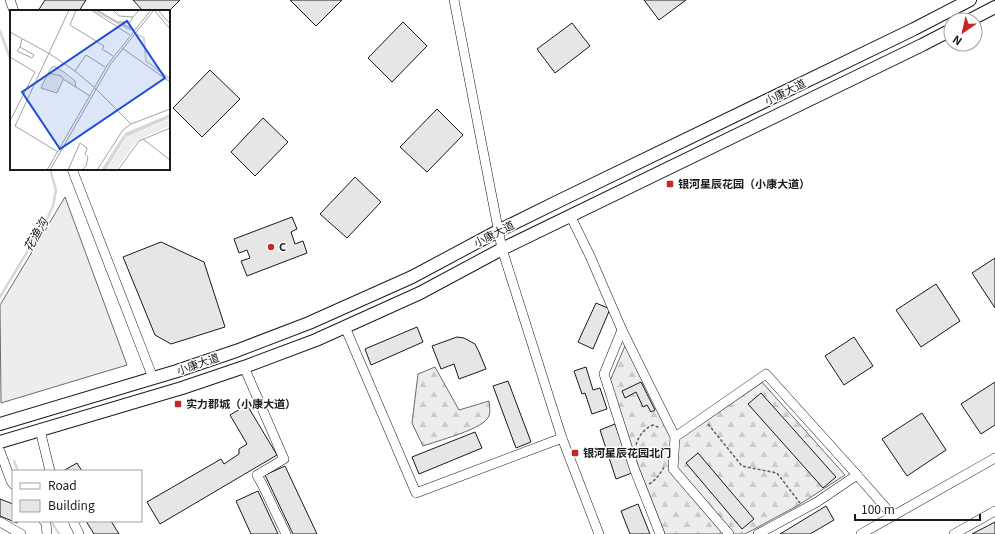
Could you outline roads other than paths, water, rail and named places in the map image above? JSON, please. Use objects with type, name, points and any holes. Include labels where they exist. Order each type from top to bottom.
[{"type":"main road","name":"小康大道","points":[[0,424],[153,378],[236,351],[309,323],[412,276],[562,199],[970,0]]},
{"type":"main road","points":[[983,13],[995,7]]},
{"type":"main road","name":"小康大道","points":[[0,442],[182,388],[316,340],[420,293],[502,249],[570,215],[943,34]]},
{"type":"street","points":[[10,0],[14,10]]},
{"type":"street","points":[[454,0],[502,249],[562,438],[599,534]]},
{"type":"street","points":[[72,170],[153,378]]},
{"type":"street","points":[[570,215],[590,256],[622,330],[675,437],[673,469],[728,534]]},
{"type":"street","points":[[345,327],[416,493],[562,438]]},
{"type":"street","points":[[622,330],[604,374],[634,468],[660,534]]},
{"type":"street","points":[[244,367],[284,459],[257,475],[286,534]]},
{"type":"street","points":[[675,437],[766,374],[893,516]]},
{"type":"street","points":[[40,430],[50,470]]},
{"type":"street","points":[[0,451],[12,482]]},
{"type":"street","points":[[862,534],[995,458]]},
{"type":"street","points":[[758,534],[817,502],[857,475]]},
{"type":"street","points":[[954,534],[995,511]]},
{"type":"street","points":[[0,522],[21,534]]},
{"type":"street","points":[[45,522],[47,534]]},
{"type":"street","points":[[73,522],[79,534]]},
{"type":"waterway","name":"花渔沟","points":[[0,31],[10,58]]},
{"type":"waterway","name":"花渔沟","points":[[0,297],[47,219],[53,206],[56,190],[50,170]]},
{"type":"waterway","name":"花渔沟","points":[[14,461],[18,470]]},
{"type":"waterway","name":"花渔沟","points":[[52,522],[59,534]]},
{"type":"place","name":"银河星辰花园（小康大道）","points":[[670,184]]},
{"type":"place","name":"C","points":[[271,247]]},
{"type":"place","name":"实力郡城（小康大道）","points":[[178,404]]},
{"type":"place","name":"银河星辰花园北门","points":[[575,453]]}]
